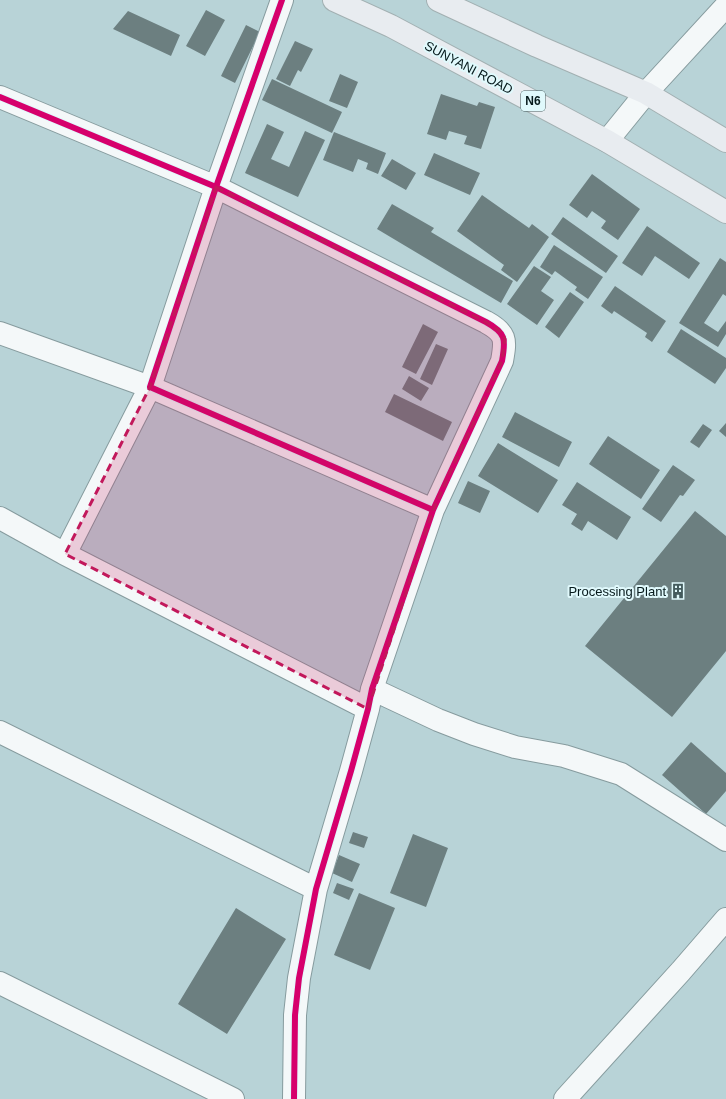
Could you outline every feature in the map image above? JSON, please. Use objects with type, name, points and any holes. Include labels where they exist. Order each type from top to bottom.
[{"type":"main road","name":"SUNYANI ROAD","points":[[334,0],[391,26],[607,141],[726,212]]},
{"type":"main road","points":[[438,0],[646,94],[726,141]]},
{"type":"street","points":[[65,554],[150,387],[216,187],[282,0]]},
{"type":"street","points":[[607,141],[646,94],[726,6]]},
{"type":"street","points":[[0,97],[216,187],[486,322],[500,331],[505,339],[502,361],[433,510],[370,699],[316,889],[299,978],[295,1015],[294,1099]]},
{"type":"street","points":[[0,333],[150,387],[433,510]]},
{"type":"street","points":[[0,518],[65,554],[370,699],[438,720],[474,734],[515,747],[564,756],[621,774],[726,840]]},
{"type":"street","points":[[0,732],[316,889]]},
{"type":"street","points":[[565,1099],[726,919]]},
{"type":"street","points":[[0,983],[233,1099]]},
{"type":"highlighted area","points":[[216,187],[486,322],[500,331],[505,339],[502,361],[433,510],[368,709],[65,554],[150,387]]},
{"type":"building","points":[[206,10],[225,20],[205,56],[186,46]]},
{"type":"building","points":[[128,11],[180,35],[171,56],[113,29]]},
{"type":"building","points":[[246,25],[260,32],[235,83],[221,76]]},
{"type":"building","points":[[295,41],[313,49],[301,72],[298,70],[290,86],[276,79]]},
{"type":"building","points":[[340,74],[358,82],[347,108],[329,101]]},
{"type":"building","points":[[272,79],[342,112],[332,133],[262,100]]},
{"type":"building","points":[[441,94],[477,106],[479,102],[495,107],[481,149],[464,144],[467,136],[449,131],[446,140],[427,134]]},
{"type":"building","points":[[267,124],[284,132],[271,159],[289,167],[305,131],[325,140],[298,197],[245,173]]},
{"type":"building","points":[[334,132],[386,153],[378,174],[366,169],[368,163],[358,159],[353,172],[323,160]]},
{"type":"building","points":[[434,153],[480,173],[470,195],[424,175]]},
{"type":"building","points":[[392,159],[416,173],[406,190],[381,176]]},
{"type":"building","points":[[592,174],[640,209],[618,240],[601,228],[606,221],[592,211],[587,218],[569,205]]},
{"type":"building","points":[[482,195],[529,228],[532,224],[549,237],[517,282],[501,270],[504,265],[457,231]]},
{"type":"building","points":[[392,204],[434,228],[431,232],[513,281],[501,303],[377,229]]},
{"type":"building","points":[[563,217],[618,256],[606,273],[551,234]]},
{"type":"building","points":[[647,226],[700,263],[689,279],[655,256],[642,276],[622,263]]},
{"type":"building","points":[[554,245],[603,277],[588,299],[575,290],[577,287],[555,271],[552,275],[540,267]]},
{"type":"building","points":[[720,258],[726,262],[726,296],[723,294],[704,323],[718,332],[726,321],[726,334],[718,347],[679,323]]},
{"type":"building","points":[[534,266],[551,277],[541,291],[554,300],[537,325],[507,304]]},
{"type":"building","points":[[615,286],[666,321],[652,342],[645,337],[647,333],[614,311],[612,314],[601,306]]},
{"type":"building","points":[[570,292],[584,302],[559,338],[545,327]]},
{"type":"building","points":[[423,324],[438,332],[416,374],[402,367]]},
{"type":"building","points":[[681,329],[726,358],[726,368],[715,384],[667,352]]},
{"type":"building","points":[[436,344],[448,349],[432,385],[420,379]]},
{"type":"building","points":[[409,376],[429,388],[421,401],[402,389]]},
{"type":"building","points":[[394,394],[452,422],[443,441],[385,412]]},
{"type":"building","points":[[515,412],[572,442],[559,467],[502,437]]},
{"type":"building","points":[[726,423],[726,437],[719,431]]},
{"type":"building","points":[[703,424],[712,430],[699,448],[690,442]]},
{"type":"building","points":[[608,436],[660,470],[641,499],[589,464]]},
{"type":"building","points":[[498,443],[558,480],[538,513],[478,476]]},
{"type":"building","points":[[673,465],[695,480],[683,496],[680,495],[661,522],[642,509]]},
{"type":"building","points":[[468,481],[490,491],[480,513],[458,503]]},
{"type":"building","points":[[577,482],[631,517],[617,540],[588,521],[582,531],[571,524],[577,514],[562,505]]},
{"type":"building","name":"Processing Plant","points":[[695,511],[726,536],[726,651],[672,717],[585,646]]},
{"type":"building","points":[[691,742],[726,773],[726,791],[706,814],[662,775]]},
{"type":"building","points":[[353,832],[368,837],[364,848],[349,843]]},
{"type":"building","points":[[413,834],[448,848],[426,907],[390,893]]},
{"type":"building","points":[[339,855],[360,864],[352,882],[332,873]]},
{"type":"building","points":[[337,883],[354,889],[349,900],[333,893]]},
{"type":"building","points":[[359,893],[395,908],[370,970],[334,955]]},
{"type":"building","points":[[236,908],[286,939],[227,1034],[178,1004]]},
{"type":"cycle path","points":[[282,0],[216,187],[150,387],[433,510]]},
{"type":"cycle path","points":[[0,97],[216,187],[486,322],[498,330],[503,337],[504,347],[502,361],[433,510],[372,689],[351,771],[316,889],[299,978],[295,1015],[294,1099]]},
{"type":"place","name":"Processing Plant","points":[[678,591]]}]
